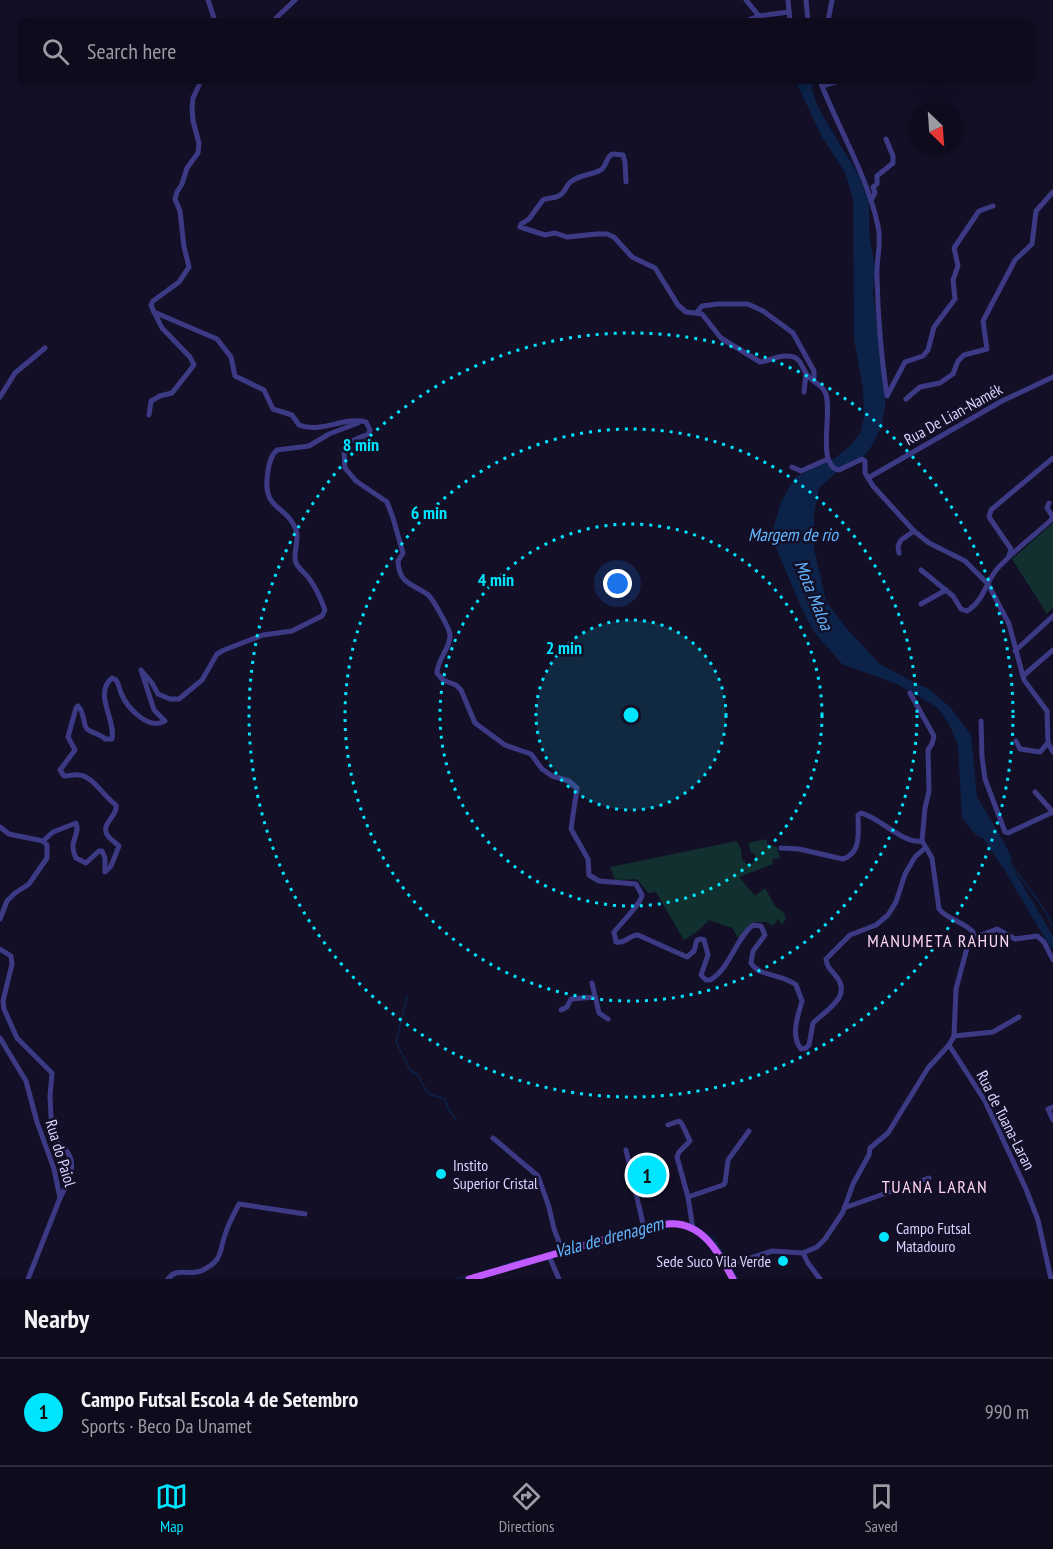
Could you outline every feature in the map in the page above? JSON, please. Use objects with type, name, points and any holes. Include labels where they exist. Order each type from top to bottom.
[{"type":"main road","points":[[469,1279],[549,1256],[562,1249],[643,1224],[669,1223],[693,1225],[730,1265],[733,1279]]},
{"type":"street","points":[[208,0],[214,18]]},
{"type":"street","points":[[276,18],[295,0]]},
{"type":"street","points":[[746,0],[759,16]]},
{"type":"street","points":[[788,0],[790,18]]},
{"type":"street","points":[[806,0],[808,18]]},
{"type":"street","points":[[829,18],[832,0]]},
{"type":"street","points":[[753,18],[789,12]]},
{"type":"street","points":[[149,415],[151,401],[172,393],[194,365],[190,357],[162,328],[152,305],[153,301],[179,282],[189,267],[180,211],[175,199],[183,184],[185,170],[198,153],[199,143],[192,108],[193,98],[200,84]]},
{"type":"street","points":[[821,84],[839,122],[870,200],[878,227],[880,245],[877,266],[878,304],[888,397],[905,362],[923,356],[928,350],[934,327],[955,299],[953,280],[958,266],[954,248],[979,211],[993,206]]},
{"type":"street","points":[[870,200],[875,193],[873,188],[877,176],[893,163],[893,156],[886,139]]},
{"type":"street","points":[[626,182],[623,155],[612,154],[599,171],[572,180],[564,193],[558,197],[543,200],[530,219],[520,227],[567,237],[597,234],[614,237],[632,257],[655,268],[678,305],[686,312],[697,312],[705,317],[722,338],[755,360],[760,362],[785,355],[801,361],[810,378],[814,378],[825,392],[828,459],[835,469],[839,470],[862,459],[865,461],[865,473],[868,478],[914,531],[929,543],[965,561],[988,584],[1006,617],[1023,676],[1047,711],[1048,743],[1053,752]]},
{"type":"street","points":[[906,399],[920,387],[940,382],[952,374],[958,361],[964,355],[987,349],[983,321],[1015,260],[1032,244],[1036,211],[1053,192]]},
{"type":"street","points":[[697,312],[702,306],[717,304],[748,304],[763,311],[793,333],[814,371],[814,378]]},
{"type":"street","points":[[154,312],[217,339],[231,357],[234,374],[238,379],[264,390],[273,409],[291,414],[299,425],[315,428],[366,422],[370,430],[365,437],[347,443],[344,453],[345,468],[356,482],[389,505],[403,552],[398,561],[402,576],[410,585],[428,595],[447,624],[450,639],[439,660],[437,673],[443,680],[456,685],[461,690],[476,723],[505,745],[531,754],[542,769],[548,773],[574,784],[577,794],[572,809],[571,829],[588,858],[589,875],[599,881],[632,882],[636,884],[642,895],[640,904],[625,916],[614,932],[616,942],[624,942],[638,935],[687,957],[694,951],[697,940],[704,940],[708,955],[701,975],[710,981],[721,970],[747,930],[753,925],[761,926],[765,935],[753,951],[751,963],[757,970],[791,981],[796,985],[802,1001],[796,1019],[798,1045],[801,1048],[807,1047],[813,1023],[831,1009],[839,999],[842,989],[839,980],[828,967],[826,959],[850,935],[876,925],[888,915],[896,902],[905,874],[915,857],[925,848]]},
{"type":"street","points":[[0,397],[15,373],[45,348]]},
{"type":"street","points":[[804,392],[807,372]]},
{"type":"street","name":"Rua De Lian-Namék","points":[[868,478],[1002,401],[1053,377]]},
{"type":"street","points":[[44,842],[52,832],[76,823],[78,828],[72,849],[76,858],[86,862],[102,851],[105,858],[105,872],[111,866],[119,846],[105,833],[105,827],[117,809],[116,805],[88,778],[81,774],[64,776],[60,770],[75,750],[68,737],[78,706],[83,712],[88,730],[96,732],[105,739],[112,739],[111,717],[105,706],[108,681],[112,678],[116,680],[122,694],[134,711],[152,724],[162,723],[165,721],[154,710],[141,670],[158,694],[170,699],[179,699],[202,680],[214,659],[224,650],[263,634],[292,632],[322,616],[325,610],[323,603],[309,578],[296,564],[298,536],[296,527],[270,501],[266,483],[269,465],[277,450],[309,446],[329,434],[363,421]]},
{"type":"street","points":[[1007,560],[1011,549],[989,517],[992,510],[1053,458]]},
{"type":"street","points":[[792,467],[801,471],[828,459]]},
{"type":"street","points":[[921,570],[953,596],[961,609],[967,611],[977,602],[998,568],[1051,520],[1053,517],[1047,508],[1049,502]]},
{"type":"street","points":[[899,553],[898,546],[901,540],[914,531]]},
{"type":"street","points":[[921,604],[946,590]]},
{"type":"street","points":[[1015,651],[1053,616]]},
{"type":"street","points":[[1023,676],[1053,650]]},
{"type":"street","points":[[910,693],[934,736],[928,750],[929,791],[921,842],[932,858],[939,909],[942,913],[968,926],[973,932],[973,938]]},
{"type":"street","points":[[1047,711],[1053,704]]},
{"type":"street","points":[[981,721],[985,779],[1005,831],[1008,833],[1053,812],[1035,792]]},
{"type":"street","points":[[1016,741],[1020,749],[1033,752],[1040,752],[1048,743]]},
{"type":"street","points":[[781,848],[848,858],[858,841],[858,815],[863,813],[913,843],[921,842]]},
{"type":"street","points":[[0,827],[9,834],[44,842],[47,845],[46,858],[29,884],[7,901],[0,919]]},
{"type":"street","points":[[730,1265],[772,1251],[803,1253],[817,1247],[825,1239],[844,1208],[853,1184],[869,1155],[870,1148],[888,1133],[928,1068],[954,1036],[956,989],[967,948],[976,935],[997,929],[1015,939],[1037,936],[1044,942],[1053,960]]},
{"type":"street","points":[[0,949],[11,956],[12,964],[3,1001],[6,1016],[17,1038],[52,1073],[50,1096],[52,1136],[54,1141],[67,1151],[73,1171],[60,1198]]},
{"type":"street","points":[[592,983],[599,1013],[608,1019]]},
{"type":"street","points":[[561,1010],[567,1007],[571,999],[595,997]]},
{"type":"street","points":[[954,1036],[993,1032],[1019,1017]]},
{"type":"street","name":"Rua do Paiol","points":[[1,1042],[27,1081],[37,1122],[54,1169],[60,1198],[28,1279]]},
{"type":"street","name":"Rua de Tuana-Laran","points":[[949,1045],[973,1080],[1035,1212],[1051,1279]]},
{"type":"street","points":[[1053,1107],[1048,1108],[1053,1120]]},
{"type":"street","points":[[668,1125],[679,1121],[690,1141],[677,1157],[693,1225]]},
{"type":"street","points":[[688,1197],[725,1183],[728,1160],[749,1131]]},
{"type":"street","points":[[493,1138],[538,1176],[562,1249]]},
{"type":"street","points":[[626,1150],[643,1224]]},
{"type":"street","points":[[844,1208],[929,1178]]},
{"type":"street","points":[[168,1279],[179,1272],[194,1274],[199,1272],[217,1259],[222,1252],[224,1237],[239,1204],[305,1214]]},
{"type":"street","points":[[1044,1244],[1053,1242]]},
{"type":"street","points":[[803,1253],[820,1279]]},
{"type":"street","points":[[549,1256],[559,1279]]},
{"type":"green space","points":[[1053,523],[1053,607],[1047,614],[1012,559]]},
{"type":"green space","points":[[766,839],[768,845],[777,847],[780,858],[772,859],[773,864],[739,877],[755,896],[765,888],[775,906],[784,913],[786,918],[782,925],[778,919],[773,926],[766,922],[754,922],[738,938],[732,928],[709,920],[684,940],[656,892],[648,893],[637,879],[615,880],[610,867],[737,841],[742,859],[748,866],[753,863],[756,856],[751,852],[748,843]]},
{"type":"water","name":"Margem de rio","points":[[798,84],[813,84],[816,102],[858,174],[869,201],[869,232],[876,273],[873,294],[885,384],[885,408],[881,428],[871,447],[864,456],[845,465],[819,488],[814,514],[814,549],[826,601],[847,629],[880,664],[929,689],[951,708],[971,735],[977,797],[1004,842],[1012,860],[1008,863],[991,842],[976,835],[962,818],[958,746],[949,724],[937,707],[897,684],[842,664],[814,632],[771,536],[781,502],[795,477],[835,458],[852,444],[860,433],[864,418],[863,389],[854,339],[853,199],[845,172],[822,137]]},
{"type":"waterway","name":"Mota Maloa","points":[[988,839],[1053,944]]},
{"type":"waterway","points":[[1009,861],[1044,909],[1053,926]]},
{"type":"waterway","points":[[407,997],[396,1042],[410,1070],[418,1075],[428,1094],[445,1099],[449,1111],[456,1119]]},
{"type":"waterway","name":"Vala de drenagem","points":[[644,1224],[669,1220],[690,1224]]},
{"type":"waterway","name":"Vala de drenagem","points":[[694,1225],[713,1238],[729,1263]]},
{"type":"waterway","name":"Vala de drenagem","points":[[503,1265],[528,1258]]},
{"type":"waterway","name":"Vala de drenagem","points":[[731,1267],[738,1279]]},
{"type":"waterway","name":"Vala de drenagem","points":[[456,1279],[467,1276]]},
{"type":"place","name":"Instito Superior Cristal","points":[[441,1174]]},
{"type":"place","name":"Campo Futsal Escola 4 de Setembro","points":[[647,1175]]},
{"type":"place","name":"Campo Futsal Matadouro","points":[[884,1237]]},
{"type":"place","name":"Sede Suco Vila Verde","points":[[783,1261]]},
{"type":"district","name":"MANUMETA RAHUN","points":[[939,940]]},
{"type":"district","name":"TUANA LARAN","points":[[935,1186]]}]
